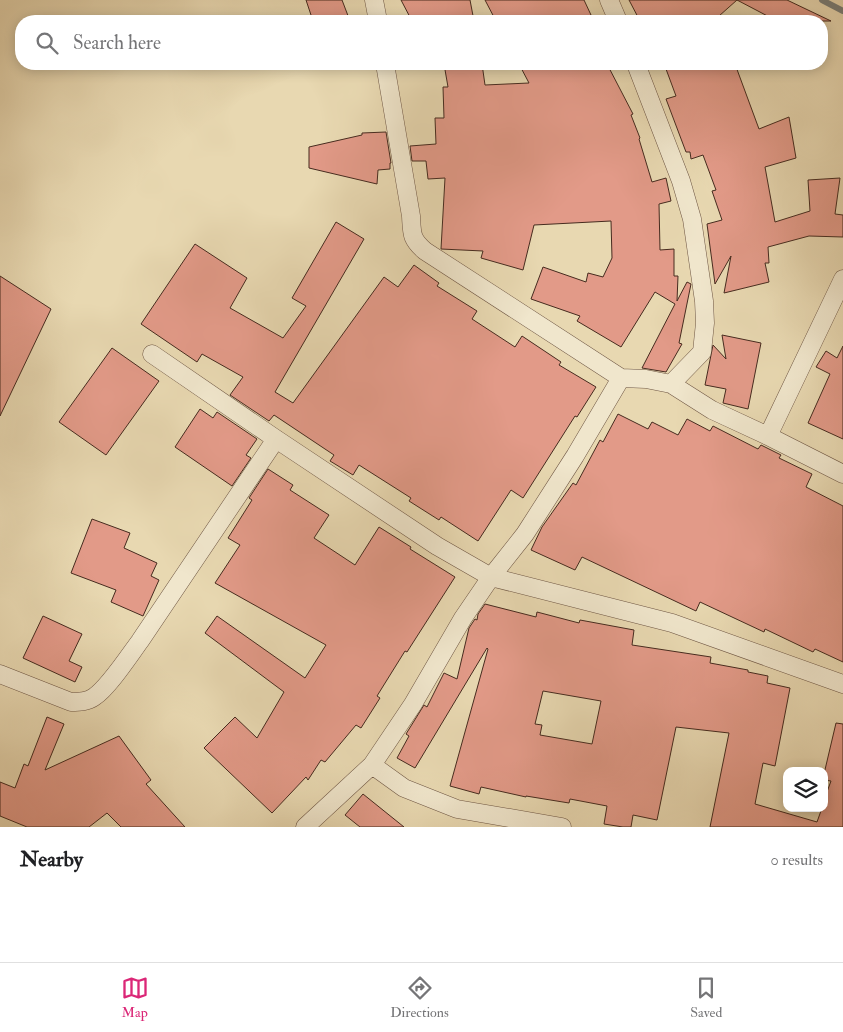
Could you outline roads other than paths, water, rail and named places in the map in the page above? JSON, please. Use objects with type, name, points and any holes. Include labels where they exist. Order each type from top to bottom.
[{"type":"street","points":[[374,0],[377,15]]},
{"type":"street","points":[[609,0],[615,15]]},
{"type":"street","points":[[386,70],[411,216],[412,235],[415,243],[621,378],[646,379],[671,384],[712,410],[843,474]]},
{"type":"street","points":[[638,70],[681,181],[692,219],[704,301],[705,323],[702,352],[671,384]]},
{"type":"street","points":[[768,436],[843,279]]},
{"type":"street","points":[[152,354],[437,546],[491,577],[672,623],[843,684]]},
{"type":"street","points":[[305,827],[372,765],[413,704],[463,618],[491,577],[526,534],[621,378]]},
{"type":"street","points":[[0,674],[71,702],[83,702],[94,697],[123,665],[140,641],[276,439]]},
{"type":"street","points":[[372,765],[404,788],[457,809],[562,827]]},
{"type":"waterway","points":[[822,0],[843,11]]}]
